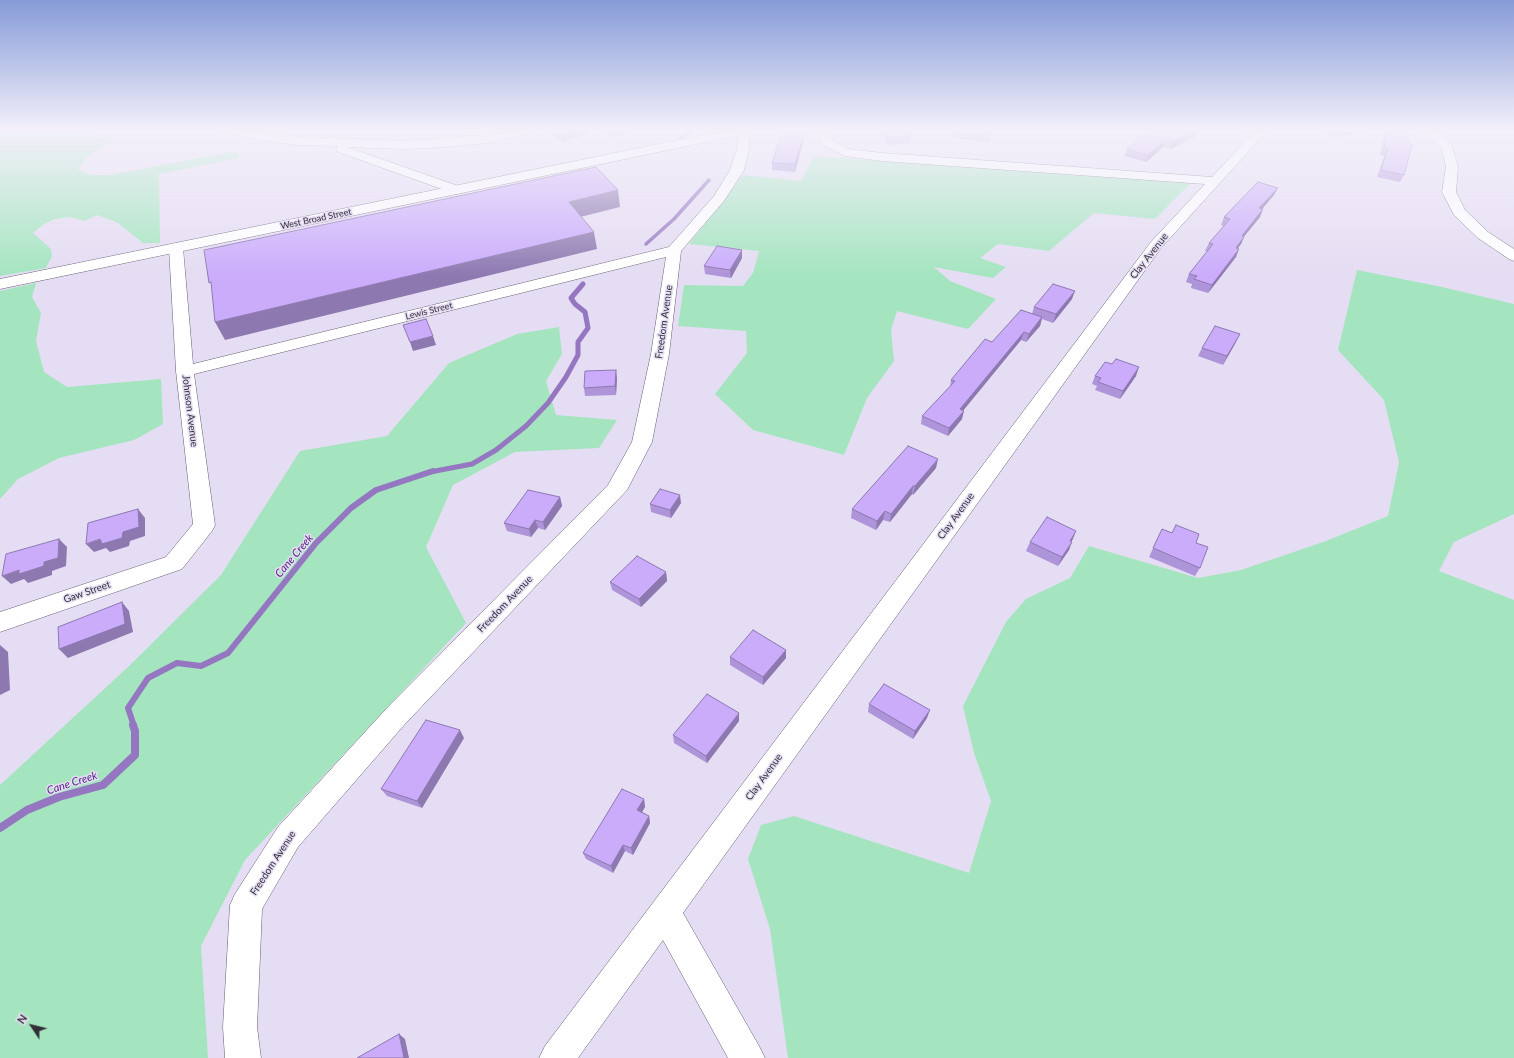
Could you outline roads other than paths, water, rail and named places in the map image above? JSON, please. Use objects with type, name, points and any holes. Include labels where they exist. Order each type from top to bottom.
[{"type":"street","points":[[424,178],[456,190]]},
{"type":"street","name":"West Broad Street","points":[[0,284],[512,178]]},
{"type":"street","points":[[674,250],[719,198],[732,178]]},
{"type":"street","points":[[1189,178],[1216,181]]},
{"type":"street","name":"Clay Avenue","points":[[557,1058],[1156,245],[1218,178]]},
{"type":"street","points":[[1451,178],[1449,192],[1459,212],[1483,235],[1514,256]]},
{"type":"street","name":"Johnson Avenue","points":[[174,563],[204,525],[185,371],[176,248]]},
{"type":"street","name":"Lewis Street","points":[[185,371],[674,250]]},
{"type":"street","name":"Freedom Avenue","points":[[243,1058],[240,1027],[246,905],[288,837],[396,716],[616,490],[642,442],[660,354],[674,250]]},
{"type":"street","name":"Gaw Street","points":[[0,622],[174,563]]},
{"type":"street","points":[[665,912],[747,1058]]},
{"type":"waterway","points":[[646,244],[674,219],[709,180]]},
{"type":"waterway","name":"Cane Creek","points":[[430,472],[472,464],[496,450],[526,426],[548,403],[566,377],[578,355],[578,342],[588,328],[585,312],[575,304],[571,298],[583,284]]},
{"type":"waterway","name":"Cane Creek","points":[[134,726],[128,708],[148,678],[177,663],[201,666],[228,653],[316,543],[351,508],[376,490],[430,472]]},
{"type":"waterway","name":"Cane Creek","points":[[0,828],[27,810],[59,797],[103,785],[135,755],[135,731],[133,725]]}]
